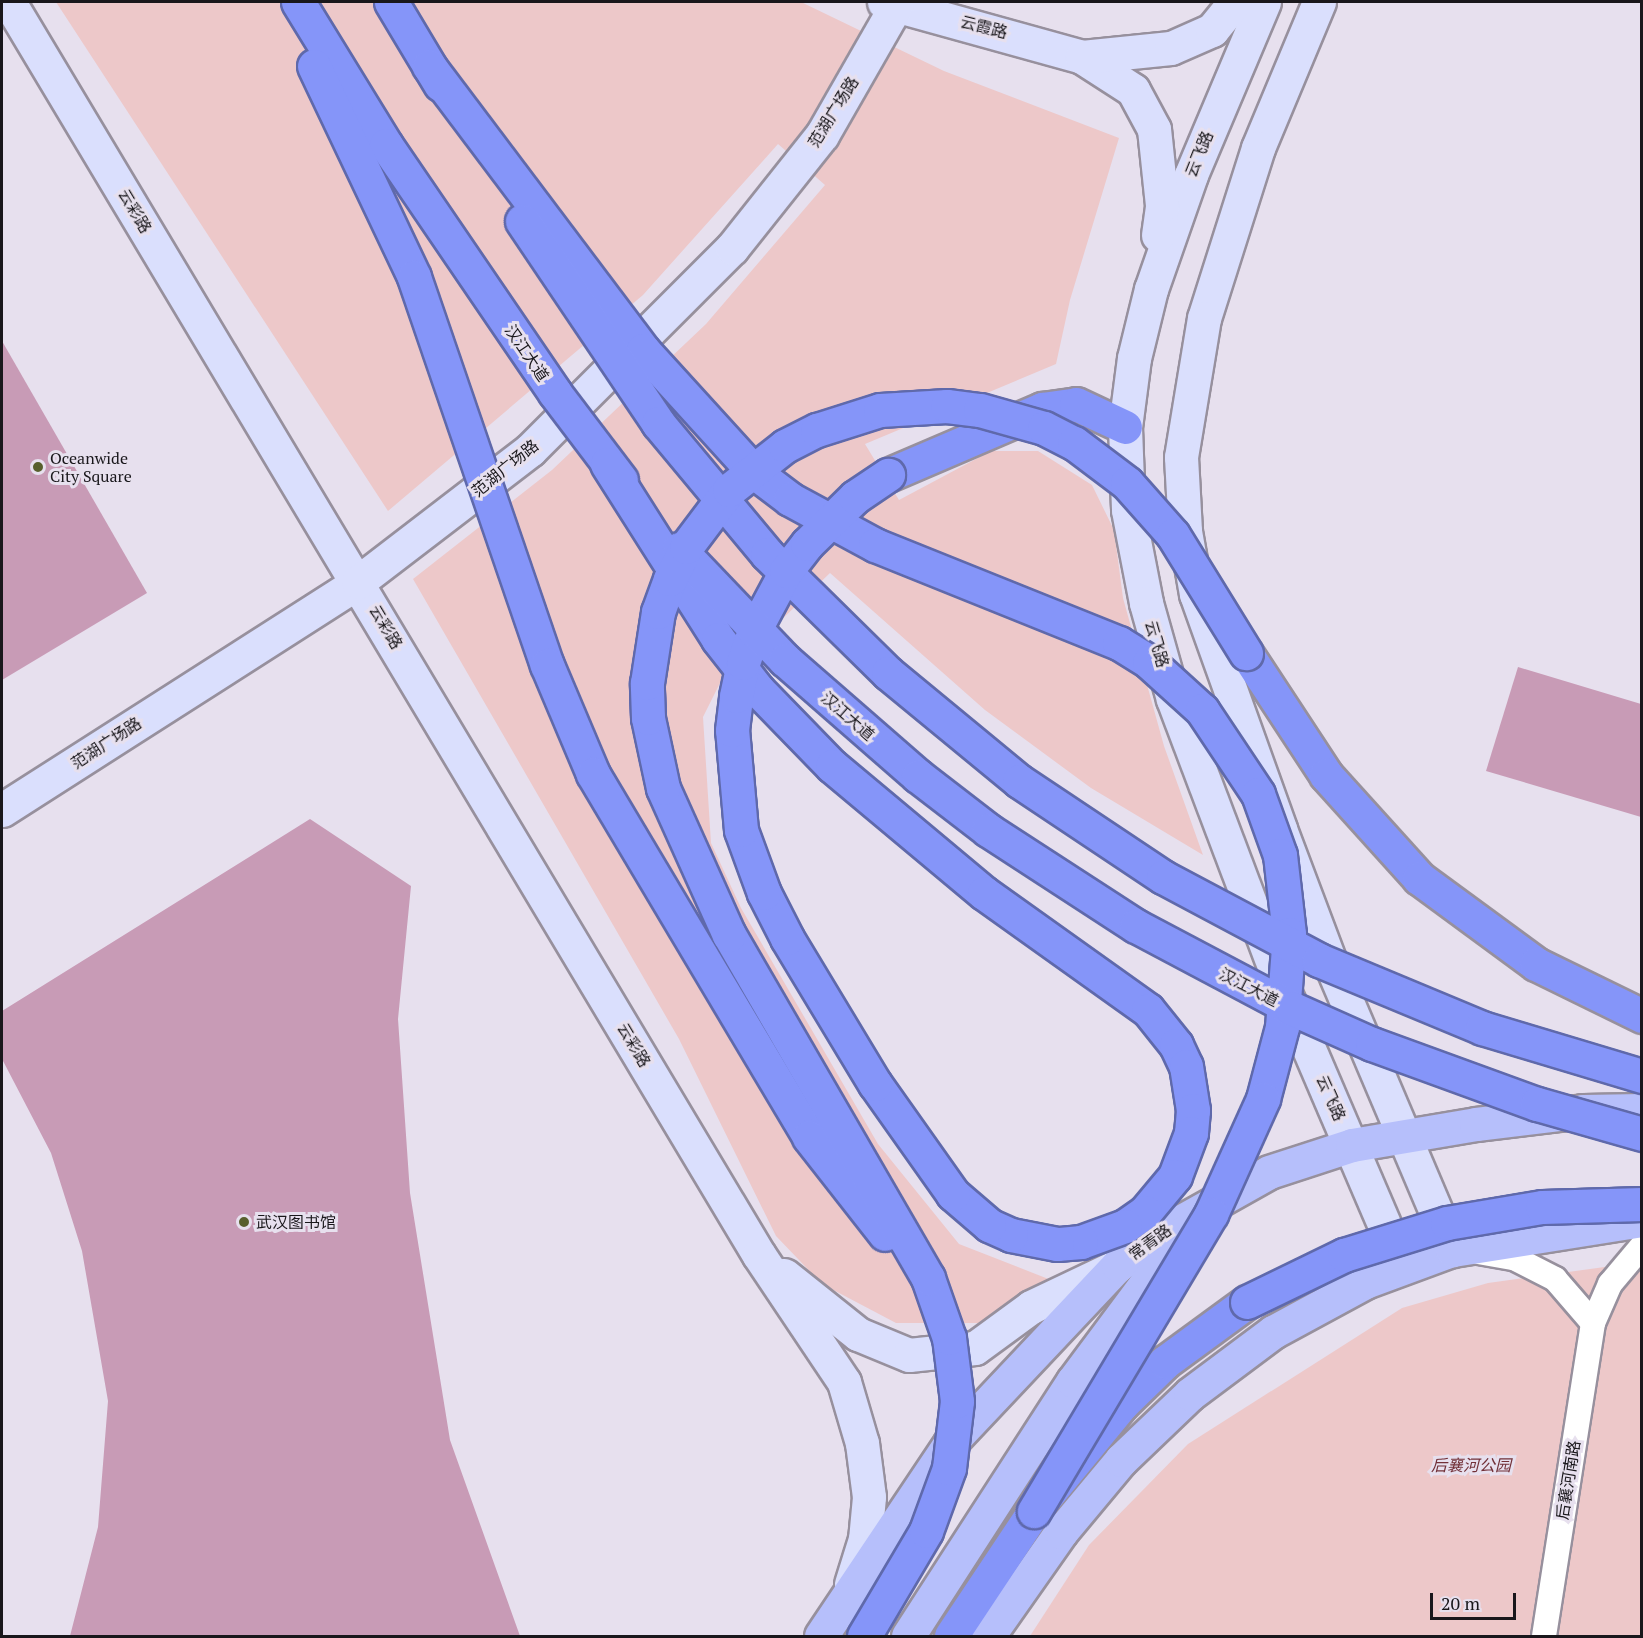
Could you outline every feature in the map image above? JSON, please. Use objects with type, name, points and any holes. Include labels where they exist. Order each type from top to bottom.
[{"type":"highway","points":[[283,2],[361,156],[414,277],[547,665],[593,774],[809,1137],[870,1219],[928,1278]]},
{"type":"highway","name":"汉江大道","points":[[298,2],[386,145],[607,464],[723,597],[818,690],[918,776],[1061,879],[1213,969],[1352,1035],[1506,1094],[1641,1134]]},
{"type":"highway","points":[[391,2],[534,241],[658,423],[711,490],[818,607],[952,729],[1088,830],[1250,926],[1399,996],[1482,1028],[1641,1076]]},
{"type":"highway","points":[[429,66],[643,350],[753,471],[799,505],[875,545],[1119,643],[1149,662],[1202,710],[1258,794],[1280,855],[1289,934],[1282,1027],[1263,1099],[1211,1214],[1034,1510],[951,1636]]},
{"type":"highway","points":[[607,464],[718,639],[738,665],[745,673],[752,681],[758,690],[824,758],[896,824],[984,893],[1148,1010],[1176,1045],[1186,1066],[1193,1110],[1191,1133],[1175,1176],[1162,1196],[1132,1222],[1081,1242],[1057,1244],[1011,1235],[989,1225],[953,1194],[875,1084],[788,938],[755,872],[741,830],[732,730],[736,696],[741,674],[743,663],[754,631],[786,571],[807,544],[855,497],[888,474],[1042,409],[1076,404],[1125,427]]},
{"type":"highway","points":[[864,1636],[926,1531],[953,1446],[955,1369],[940,1308],[928,1278],[729,935],[663,788],[648,718],[646,683],[656,621],[686,547],[729,490],[756,467],[785,446],[848,418],[914,406],[980,410],[1044,428],[1101,462],[1173,535],[1291,726],[1386,845],[1494,937],[1579,988],[1641,1016]]},
{"type":"highway","points":[[1034,1510],[1122,1404],[1165,1362],[1247,1302],[1294,1277],[1374,1244],[1447,1223],[1542,1207],[1641,1204]]},
{"type":"main road","name":"常青路","points":[[821,1636],[950,1443],[1118,1265],[1214,1199],[1269,1172],[1352,1145],[1402,1134],[1583,1111],[1641,1110]]},
{"type":"main road","points":[[908,1636],[1072,1381],[1170,1248],[1214,1199]]},
{"type":"main road","points":[[988,1636],[1090,1495],[1190,1394],[1282,1327],[1365,1282],[1452,1250],[1641,1220]]},
{"type":"street","name":"云彩路","points":[[9,2],[759,1255],[844,1382],[862,1443],[868,1497],[865,1539],[848,1594]]},
{"type":"street","points":[[1082,57],[1171,48],[1212,30],[1235,2]]},
{"type":"street","name":"云飞路","points":[[1264,2],[1191,175],[1151,289],[1134,358],[1125,427],[1128,510],[1146,603],[1173,699],[1279,980],[1403,1267]]},
{"type":"street","points":[[1319,2],[1257,148],[1204,318],[1181,457],[1185,531],[1196,594],[1230,694],[1330,962],[1452,1250],[1500,1255],[1536,1268],[1572,1294],[1593,1323]]},
{"type":"street","name":"范湖广场路","points":[[2,810],[358,582],[530,450],[732,248],[822,135],[890,4]]},
{"type":"street","name":"云霞路","points":[[890,4],[1082,57]]},
{"type":"street","points":[[1082,57],[1133,90],[1154,129],[1162,205],[1151,289]]},
{"type":"street","name":"后襄河南路","points":[[1544,1636],[1593,1323],[1610,1284],[1641,1246]]},
{"type":"street","points":[[759,1255],[858,1334],[909,1355],[975,1348],[1031,1307],[1118,1265]]},
{"type":"green space","points":[[56,2],[801,2],[944,71],[1119,138],[1070,300],[1056,364],[865,444],[899,500],[991,451],[1038,451],[1092,485],[1114,530],[1123,598],[1164,746],[1203,855],[1091,788],[985,710],[830,573],[724,675],[703,717],[711,843],[741,908],[878,1144],[959,1244],[1051,1280],[978,1323],[896,1323],[822,1284],[776,1236],[679,1039],[413,579],[552,470],[706,324],[825,185],[778,144],[643,295],[388,511]]},
{"type":"green space","name":"后襄河公园","points":[[1641,1262],[1641,1636],[1030,1636],[1089,1545],[1188,1444],[1402,1308],[1488,1283]]},
{"type":"building","name":"Oceanwide City Square","points":[[2,341],[147,593],[2,680]]},
{"type":"building","points":[[1518,667],[1641,704],[1641,817],[1486,771]]},
{"type":"building","name":"武汉图书馆","points":[[310,819],[411,886],[398,1019],[410,1193],[450,1440],[520,1636],[70,1636],[98,1527],[108,1401],[82,1251],[51,1153],[2,1059],[2,1011]]},
{"type":"place","name":"Oceanwide City Square","points":[[38,467]]},
{"type":"place","name":"武汉图书馆","points":[[244,1222]]}]
